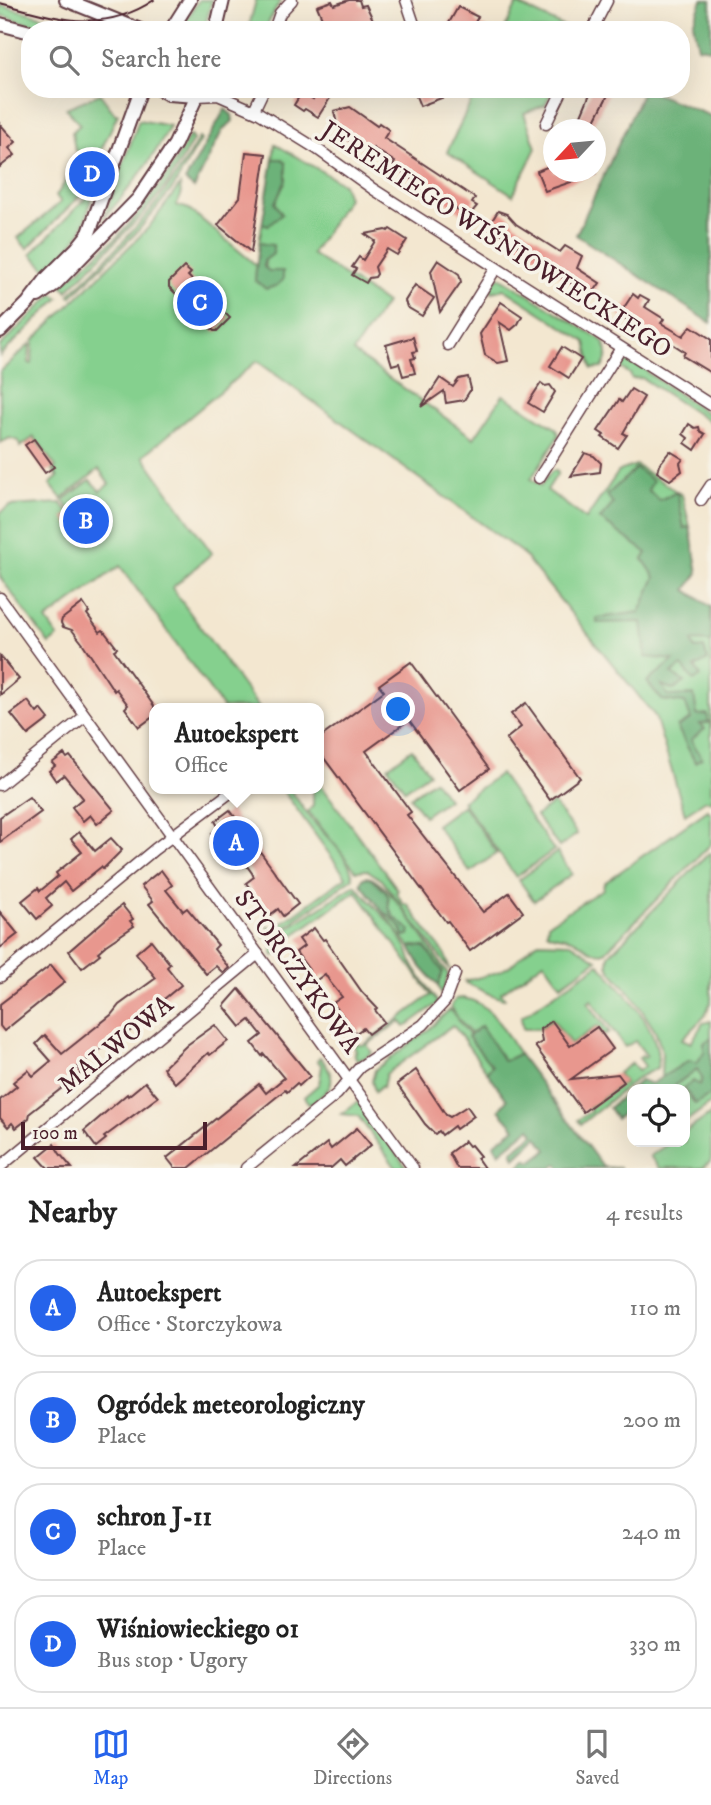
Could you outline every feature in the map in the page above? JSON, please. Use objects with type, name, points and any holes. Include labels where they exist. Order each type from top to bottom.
[{"type":"street","points":[[66,0],[118,21]]},
{"type":"street","points":[[177,21],[190,0]]},
{"type":"street","points":[[218,21],[223,0]]},
{"type":"street","points":[[277,21],[280,13],[292,0]]},
{"type":"street","points":[[405,0],[413,21]]},
{"type":"street","points":[[597,21],[607,1]]},
{"type":"street","points":[[0,24],[21,30]]},
{"type":"street","points":[[0,331],[89,233],[138,98]]},
{"type":"street","points":[[28,303],[55,284],[138,199],[174,144],[196,98]]},
{"type":"street","name":"JEREMIEGO WIŚNIOWIECKIEGO","points":[[229,98],[317,149],[373,189],[711,405]]},
{"type":"street","points":[[254,110],[260,98]]},
{"type":"street","points":[[548,119],[559,98]]},
{"type":"street","points":[[448,345],[496,268]]},
{"type":"street","points":[[539,478],[621,348]]},
{"type":"street","points":[[701,500],[711,485]]},
{"type":"street","name":"STORCZYKOWA","points":[[0,598],[413,1168]]},
{"type":"street","points":[[0,786],[85,716]]},
{"type":"street","points":[[0,977],[172,836],[228,794]]},
{"type":"street","name":"MALWOWA","points":[[0,1167],[258,954]]},
{"type":"street","points":[[246,1168],[337,1094],[360,1067],[423,1025],[448,995],[455,974]]},
{"type":"green space","points":[[199,0],[212,0],[206,21],[186,21]]},
{"type":"green space","points":[[256,0],[281,0],[269,21],[250,21]]},
{"type":"green space","points":[[702,0],[711,0],[711,49],[698,47],[693,23]]},
{"type":"green space","points":[[517,4],[552,21],[508,21]]},
{"type":"green space","points":[[0,5],[59,21],[21,21],[0,15]]},
{"type":"green space","points":[[90,98],[103,98],[115,114],[118,114],[97,159],[93,160],[75,150],[72,132],[80,125],[66,108]]},
{"type":"green space","points":[[473,98],[548,98],[545,105],[524,113],[536,148],[513,195],[447,152]]},
{"type":"green space","points":[[640,98],[666,98],[711,116],[711,323],[576,235],[601,182],[606,182],[606,171]]},
{"type":"green space","points":[[225,109],[232,115],[233,121],[222,131],[194,188],[185,181]]},
{"type":"green space","points":[[139,120],[170,126],[148,162],[104,218]]},
{"type":"green space","points":[[190,135],[193,140],[168,183],[142,215],[67,291],[62,285],[117,237],[136,216],[168,174]]},
{"type":"green space","points":[[199,138],[201,140],[173,188],[138,231],[71,297],[69,295],[124,240],[156,203]]},
{"type":"green space","points":[[275,144],[343,184],[348,198],[312,254],[386,303],[353,352],[474,438],[503,395],[557,429],[559,435],[531,479],[541,486],[555,470],[558,473],[547,490],[586,519],[619,471],[636,465],[682,495],[690,527],[684,528],[677,492],[659,501],[647,490],[636,468],[648,554],[643,559],[711,607],[711,802],[706,800],[685,814],[655,716],[522,553],[257,361],[143,456],[212,553],[172,588],[255,703],[219,703],[120,566],[46,620],[58,637],[49,644],[0,577],[0,513],[9,506],[61,503],[69,513],[71,511],[63,501],[90,480],[100,491],[109,484],[99,469],[62,499],[50,484],[58,477],[53,470],[56,467],[34,437],[20,447],[19,441],[10,438],[0,443],[0,372],[30,344],[29,363],[32,364],[33,341],[148,228],[180,185],[181,196],[176,205],[189,209],[256,265],[255,281],[269,272],[265,262],[273,246],[259,243],[262,225],[269,225],[275,203],[286,180],[281,159],[273,159]]},
{"type":"green space","points":[[75,156],[94,165],[82,194],[27,249],[18,238],[61,202],[56,196],[66,181]]},
{"type":"green space","points":[[273,159],[282,159],[286,163],[286,180],[275,203],[282,214],[269,225],[262,225]]},
{"type":"green space","points":[[93,186],[88,213],[80,233],[66,251],[46,269],[31,254],[84,200]]},
{"type":"green space","points":[[259,243],[273,245],[273,254],[264,261],[264,267],[269,271],[283,271],[283,280],[266,289],[255,280]]},
{"type":"green space","points":[[500,277],[600,339],[607,353],[602,368],[592,369],[586,342],[504,289],[492,292],[490,285]]},
{"type":"green space","points":[[53,294],[59,298],[0,356],[0,346]]},
{"type":"green space","points":[[627,362],[642,366],[648,373],[707,413],[711,412],[711,423],[642,378],[632,379],[630,374],[618,366]]},
{"type":"green space","points":[[636,468],[653,481],[648,490],[659,500],[677,492],[684,528],[690,527],[698,573],[686,590],[711,607],[711,642],[692,641],[695,649],[704,648],[708,660],[695,667],[701,676],[694,681],[682,666],[671,674],[685,682],[674,690],[662,685],[668,696],[694,695],[697,715],[707,714],[709,723],[700,724],[705,729],[691,740],[702,758],[695,762],[677,727],[691,719],[685,703],[662,700],[647,682],[674,660],[646,657],[642,622],[597,623],[597,618],[640,612],[655,577],[643,559],[647,553],[600,519],[613,504],[607,495]]},
{"type":"green space","points":[[412,749],[429,773],[405,790],[388,767]]},
{"type":"green space","points":[[500,774],[554,850],[516,877],[462,801]]},
{"type":"green space","points":[[434,780],[448,799],[424,816],[410,797]]},
{"type":"green space","points":[[324,789],[398,890],[396,892],[404,905],[407,904],[445,955],[450,970],[382,880],[367,870],[356,871],[308,811],[313,806],[313,794],[324,794]]},
{"type":"green space","points":[[286,794],[294,794],[337,848],[347,862],[353,878],[272,937],[265,937],[269,931],[267,926],[275,928],[346,877]]},
{"type":"green space","points":[[553,803],[577,834],[559,847],[536,816]]},
{"type":"green space","points":[[463,805],[497,853],[470,872],[436,825]]},
{"type":"green space","points":[[708,810],[711,814],[711,844],[605,952],[592,951],[571,938],[547,932],[548,924],[603,889],[604,883]]},
{"type":"green space","points":[[557,852],[572,874],[534,901],[519,880]]},
{"type":"green space","points":[[709,853],[711,1001],[705,1016],[682,1039],[691,1043],[703,1023],[711,1021],[711,1038],[704,1043],[704,1052],[697,1063],[689,1060],[661,1078],[662,1051],[655,1031],[633,996],[611,971],[608,965],[609,955]]},
{"type":"green space","points":[[366,877],[371,878],[384,890],[394,917],[410,930],[409,935],[404,936],[402,929],[383,912],[361,884]]},
{"type":"green space","points":[[371,878],[391,894],[448,974],[442,995],[438,986],[443,972],[415,946],[410,947],[383,912],[396,921],[404,936],[410,930],[394,917],[389,908],[388,896]]},
{"type":"green space","points":[[355,885],[394,927],[407,948],[412,964],[438,1003],[405,1027],[400,1021],[367,1045],[372,1052],[357,1060],[354,1044],[364,1045],[431,995],[356,891],[284,942],[283,950],[274,956],[272,951],[275,941],[288,928]]},
{"type":"green space","points":[[539,942],[571,943],[597,960],[561,985],[544,962],[501,993],[505,999],[466,983],[465,981],[508,967]]},
{"type":"green space","points":[[410,947],[425,947],[443,972],[438,986],[421,967]]},
{"type":"green space","points":[[599,964],[629,998],[648,1026],[658,1054],[657,1068],[627,1084],[581,1124],[578,1120],[591,1111],[589,1108],[625,1082],[618,1073],[632,1063],[638,1071],[645,1066],[639,1058],[642,1055],[644,1058],[647,1056],[635,1041],[625,1047],[591,1000],[588,1003],[609,1032],[604,1035],[598,1026],[571,1044],[552,1019],[539,1029],[523,1029],[521,1017]]},
{"type":"green space","points":[[463,998],[482,1005],[490,1012],[519,1054],[504,1062],[481,1026],[471,1034],[451,1006],[456,999]]},
{"type":"green space","points":[[450,1009],[492,1066],[487,1072],[453,1025],[386,1074],[383,1087],[375,1092],[372,1081],[375,1070],[429,1029]]},
{"type":"green space","points":[[481,1026],[504,1061],[519,1054],[603,1167],[621,1168],[561,1168],[557,1164],[552,1168],[518,1168],[526,1159],[531,1162],[547,1150],[537,1137],[515,1158],[512,1151],[534,1134],[530,1128],[499,1153],[494,1144],[515,1128],[499,1110],[507,1100],[487,1072],[492,1066],[468,1037]]},
{"type":"green space","points":[[711,1038],[711,1094],[695,1104],[690,1097],[689,1084],[693,1081],[700,1085],[702,1078],[697,1069],[676,1084],[651,1084],[690,1060],[697,1063],[704,1052],[704,1043]]},
{"type":"green space","points":[[320,1057],[330,1072],[331,1084],[324,1094],[310,1105],[304,1097],[319,1084],[322,1066],[317,1060]]},
{"type":"green space","points":[[697,1069],[703,1078],[699,1086],[693,1081],[689,1084],[677,1084]]},
{"type":"green space","points":[[627,1092],[627,1109],[616,1119],[609,1108]]},
{"type":"green space","points":[[711,1094],[711,1103],[690,1118],[690,1097],[695,1104]]},
{"type":"green space","points":[[357,1102],[407,1168],[396,1168],[358,1116],[341,1114]]},
{"type":"green space","points":[[711,1114],[711,1161],[702,1168],[659,1168],[650,1156],[664,1147],[690,1147],[690,1129]]},
{"type":"building","points":[[359,0],[361,6],[366,5],[374,21],[323,21],[317,6],[332,1],[334,5]]},
{"type":"building","points":[[458,7],[478,17],[476,21],[450,21]]},
{"type":"building","points":[[298,98],[330,98],[318,117],[294,105]]},
{"type":"building","points":[[417,98],[442,98],[420,106]]},
{"type":"building","points":[[588,98],[606,98],[596,119],[579,119]]},
{"type":"building","points":[[350,107],[377,126],[379,123],[389,130],[384,138],[475,198],[472,203],[477,206],[468,217],[393,166],[395,162],[373,148],[369,153],[342,136],[344,133],[338,129],[334,111]]},
{"type":"building","points":[[0,124],[16,142],[9,148],[15,155],[0,167]]},
{"type":"building","points":[[246,152],[266,154],[251,252],[218,225],[240,197]]},
{"type":"building","points":[[543,169],[543,182],[571,182],[545,191],[537,171]]},
{"type":"building","points":[[498,211],[507,214],[516,224],[560,252],[565,246],[582,256],[577,268],[600,283],[591,296],[558,275],[560,272],[488,227]]},
{"type":"building","points":[[390,229],[407,240],[397,255],[387,249],[375,267],[377,274],[366,283],[352,275],[356,269],[352,267],[359,257],[363,260],[375,241],[365,234]]},
{"type":"building","points":[[438,260],[459,274],[461,282],[440,312],[431,271]]},
{"type":"building","points":[[184,267],[191,273],[188,276],[230,318],[217,331],[169,287],[169,282]]},
{"type":"building","points":[[415,285],[434,298],[422,316],[407,307],[405,301]]},
{"type":"building","points":[[633,294],[649,300],[645,307],[664,319],[661,323],[683,336],[691,326],[711,339],[711,373],[683,356],[685,352],[662,337],[653,336],[619,315]]},
{"type":"building","points":[[501,302],[522,316],[511,330],[499,322],[508,361],[498,363],[485,355],[480,334]]},
{"type":"building","points":[[413,337],[417,351],[413,352],[415,358],[411,359],[415,373],[403,376],[399,363],[392,365],[386,345]]},
{"type":"building","points":[[562,347],[581,359],[569,378],[550,366]]},
{"type":"building","points":[[468,377],[471,389],[464,400],[446,403],[444,391],[421,407],[440,378],[453,387],[459,379]]},
{"type":"building","points":[[541,383],[550,385],[555,392],[543,412],[528,403]]},
{"type":"building","points":[[631,389],[644,397],[623,433],[627,435],[618,448],[598,431],[619,400],[622,402]]},
{"type":"building","points":[[689,424],[695,428],[699,427],[705,434],[695,450],[685,443],[688,438],[683,434]]},
{"type":"building","points":[[34,439],[54,467],[45,473],[25,445]]},
{"type":"building","points":[[670,451],[683,459],[680,463],[682,471],[670,480],[657,472]]},
{"type":"building","points":[[585,453],[594,456],[601,463],[600,472],[571,476]]},
{"type":"building","points":[[89,498],[109,524],[83,544],[63,518]]},
{"type":"building","points":[[83,603],[89,612],[87,614],[100,632],[103,630],[117,648],[114,650],[152,703],[149,703],[149,720],[139,727],[125,708],[128,705],[116,689],[114,691],[83,644],[72,630],[63,627],[62,619]]},
{"type":"building","points":[[0,656],[19,679],[0,695]]},
{"type":"building","points":[[411,662],[489,769],[460,790],[409,720],[366,751],[411,812],[407,815],[483,912],[509,893],[523,912],[470,951],[324,758],[324,735],[384,691],[379,685]]},
{"type":"building","points":[[28,701],[37,713],[41,709],[49,719],[28,735],[11,714]]},
{"type":"building","points":[[526,703],[580,778],[550,800],[506,739],[521,727],[511,714]]},
{"type":"building","points":[[64,754],[67,758],[70,756],[114,810],[97,824],[90,815],[83,821],[72,807],[83,798],[64,775],[56,781],[49,771],[55,766],[52,763]]},
{"type":"building","points":[[29,797],[41,812],[0,842],[0,817]]},
{"type":"building","points":[[230,810],[298,904],[283,916],[278,909],[270,915],[246,883],[254,877],[252,873],[239,855],[231,861],[212,833],[219,828],[215,821]]},
{"type":"building","points":[[79,832],[95,851],[111,838],[122,850],[103,869],[101,867],[71,891],[64,882],[46,898],[52,906],[37,919],[22,901],[38,888],[40,891],[58,876],[56,873],[82,852],[71,839]]},
{"type":"building","points":[[161,870],[172,885],[166,890],[183,911],[187,908],[218,945],[214,949],[229,968],[223,973],[216,966],[206,974],[149,904],[153,901],[141,886]]},
{"type":"building","points":[[122,905],[133,919],[130,921],[134,926],[106,945],[98,952],[100,954],[82,968],[69,951]]},
{"type":"building","points":[[0,912],[18,934],[0,948]]},
{"type":"building","points":[[314,928],[377,1008],[375,1010],[384,1022],[368,1034],[363,1028],[356,1033],[333,1003],[342,997],[325,974],[314,982],[306,972],[309,970],[296,952],[304,946],[299,939]]},
{"type":"building","points":[[151,940],[170,964],[167,967],[181,985],[124,1036],[121,1033],[77,1068],[81,1073],[30,1113],[29,1118],[16,1128],[12,1123],[8,1127],[0,1118],[0,1100],[17,1086],[13,1082],[28,1070],[33,1076],[51,1061],[36,1044],[45,1035],[62,1054],[111,1015],[119,1005],[156,978],[136,953]]},
{"type":"building","points":[[51,965],[65,982],[4,1031],[0,1026],[0,1004]]},
{"type":"building","points":[[239,989],[310,1076],[299,1086],[297,1083],[287,1092],[285,1090],[189,1168],[175,1168],[167,1158],[259,1084],[266,1093],[284,1078],[252,1043],[262,1035],[250,1020],[241,1027],[224,1006]]},
{"type":"building","points":[[552,1021],[570,1046],[597,1027],[613,1049],[571,1079],[618,1074],[624,1082],[583,1112],[535,1046],[542,1042],[540,1029]]},
{"type":"building","points":[[215,1025],[228,1041],[210,1055],[208,1053],[175,1083],[163,1068],[187,1045]]},
{"type":"building","points":[[416,1070],[446,1115],[450,1117],[467,1106],[474,1116],[456,1129],[454,1126],[442,1135],[439,1131],[435,1134],[397,1084]]},
{"type":"building","points":[[145,1082],[158,1097],[104,1137],[106,1139],[96,1147],[84,1131]]},
{"type":"building","points":[[357,1128],[371,1145],[345,1166],[340,1160],[331,1168],[296,1168],[327,1143],[331,1149]]},
{"type":"building","points":[[465,1141],[480,1156],[477,1158],[484,1168],[457,1168],[449,1153]]},
{"type":"building","points":[[54,1144],[72,1168],[48,1168],[38,1157]]},
{"type":"tram line","points":[[0,3],[60,18],[97,20],[135,11],[154,0]]},
{"type":"place","name":"Wiśniowieckiego 01","points":[[92,174]]},
{"type":"place","name":"schron J-11","points":[[200,303]]},
{"type":"place","name":"Ogródek meteorologiczny","points":[[86,521]]},
{"type":"place","name":"Autoekspert","points":[[236,843]]}]
